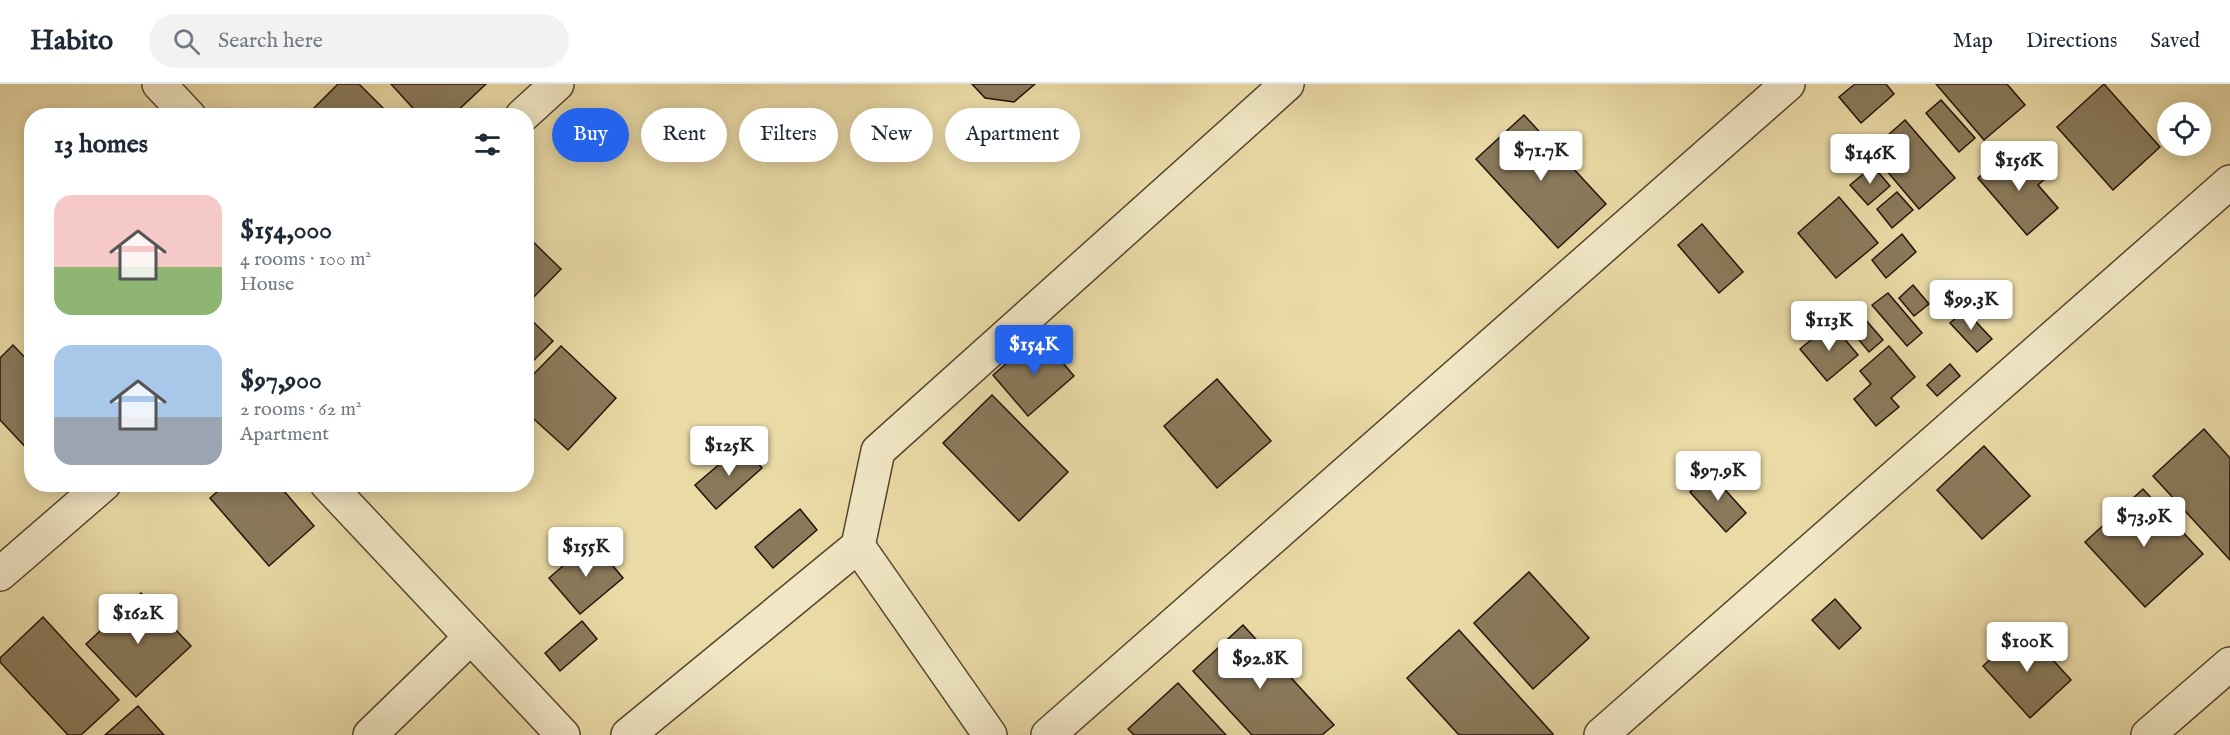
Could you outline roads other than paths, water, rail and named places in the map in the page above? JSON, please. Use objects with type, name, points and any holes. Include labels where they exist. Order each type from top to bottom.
[{"type":"street","points":[[159,84],[182,108]]},
{"type":"street","points":[[628,735],[858,546],[878,451],[1287,84]]},
{"type":"street","points":[[1048,735],[1788,84]]},
{"type":"street","points":[[529,108],[550,86]]},
{"type":"street","points":[[1601,735],[2230,182]]},
{"type":"street","points":[[0,574],[95,492]]},
{"type":"street","points":[[334,492],[563,735]]},
{"type":"street","points":[[858,546],[990,735]]},
{"type":"street","points":[[370,735],[471,638]]},
{"type":"street","points":[[2148,735],[2230,664]]}]
